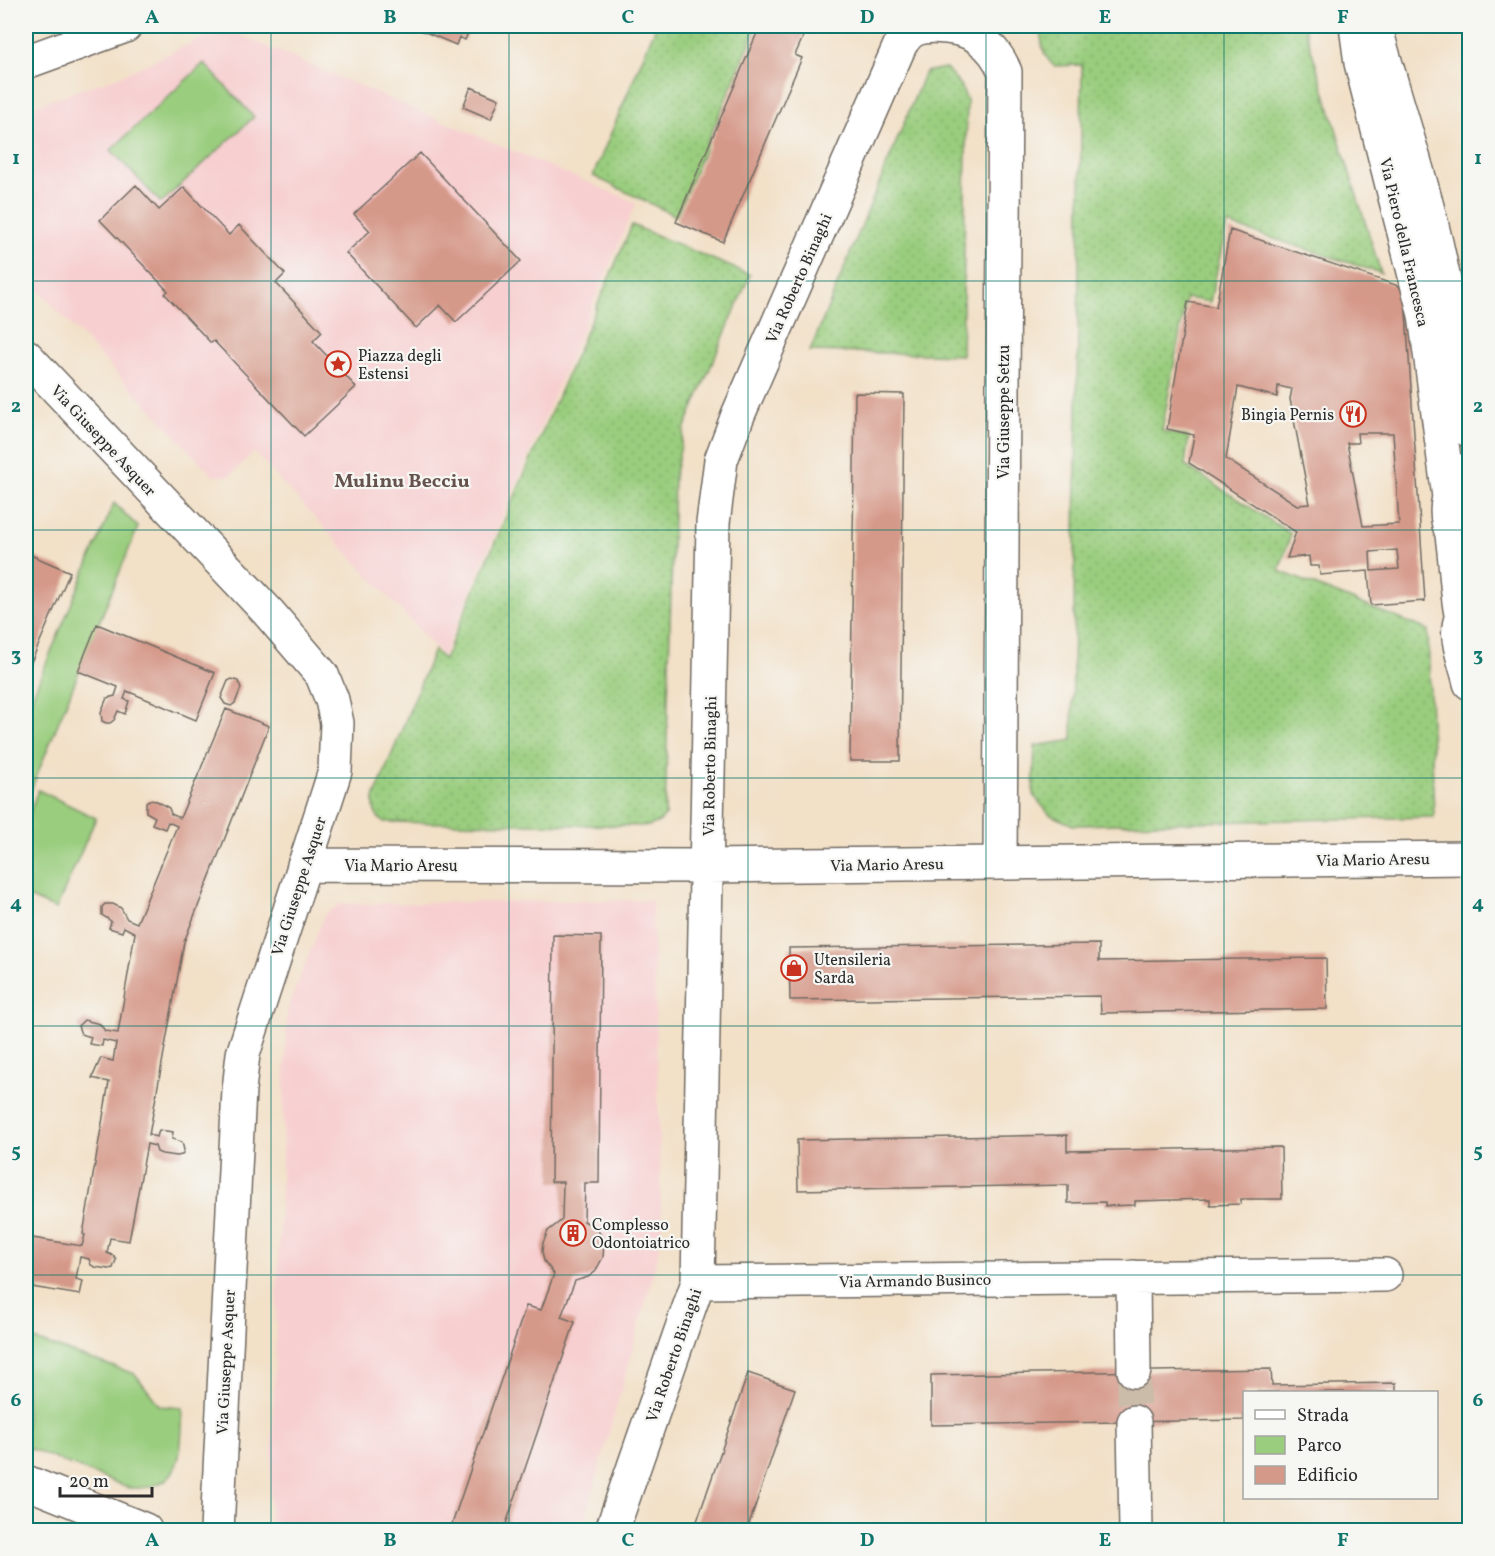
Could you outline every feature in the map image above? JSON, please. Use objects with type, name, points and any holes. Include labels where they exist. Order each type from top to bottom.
[{"type":"street","points":[[26,62],[125,26]]},
{"type":"street","name":"Via Piero della Francesca","points":[[1356,26],[1360,63],[1425,315],[1449,497],[1447,519],[1461,545],[1457,568],[1457,592],[1465,610]]},
{"type":"street","name":"Via Piero della Francesca","points":[[1375,26],[1448,295],[1458,404],[1461,418],[1469,430]]},
{"type":"street","name":"Via Giuseppe Setzu","points":[[914,30],[923,27],[945,27],[978,37],[993,51],[1002,63],[1005,72],[1000,863]]},
{"type":"street","name":"Via Roberto Binaghi","points":[[612,1530],[698,1282],[713,523],[721,460],[743,404],[897,54],[907,35],[914,30]]},
{"type":"street","name":"Via Giuseppe Asquer","points":[[26,356],[268,612],[322,675],[332,700],[337,723],[337,752],[332,780],[243,1054],[217,1530]]},
{"type":"street","points":[[1449,497],[1451,489],[1461,475],[1470,468]]},
{"type":"street","points":[[1465,610],[1458,625],[1458,640],[1470,683]]},
{"type":"street","name":"Via Mario Aresu","points":[[304,865],[707,866],[1470,858]]},
{"type":"street","name":"Via Armando Businco","points":[[698,1282],[1384,1275]]},
{"type":"street","points":[[1133,1277],[1134,1371]]},
{"type":"street","points":[[1134,1422],[1136,1530]]},
{"type":"street","points":[[26,1482],[145,1530]]},
{"type":"shaded area","name":"Piazza degli Estensi","points":[[223,28],[636,203],[443,656],[254,452],[229,476],[213,476],[26,277],[26,108],[121,76]]},
{"type":"shaded area","points":[[652,900],[662,1233],[652,1279],[582,1530],[269,1530],[287,1010],[325,914],[341,904]]},
{"type":"green space","points":[[656,26],[757,26],[676,216],[593,176]]},
{"type":"green space","points":[[1041,26],[1304,26],[1381,273],[1227,224],[1210,302],[1186,298],[1162,431],[1189,437],[1185,465],[1291,534],[1279,571],[1428,630],[1434,817],[1073,825],[1050,815],[1033,795],[1035,746],[1072,740],[1082,65],[1054,66],[1046,57],[1043,48]]},
{"type":"green space","points":[[204,63],[254,117],[161,203],[111,150]]},
{"type":"green space","points":[[946,68],[960,85],[967,100],[962,355],[810,351],[925,72]]},
{"type":"green space","points":[[632,225],[750,275],[685,427],[674,478],[665,816],[659,822],[649,826],[384,822],[375,812],[374,798],[434,650],[444,660]]},
{"type":"green space","points":[[114,503],[138,527],[26,802],[26,711]]},
{"type":"green space","points":[[38,790],[96,818],[56,909],[26,896],[26,822]]},
{"type":"green space","points":[[26,1337],[135,1374],[160,1406],[183,1408],[180,1453],[170,1475],[161,1483],[148,1487],[129,1488],[26,1447]]},
{"type":"building","points":[[411,26],[471,26],[465,40],[459,37],[456,45]]},
{"type":"building","points":[[760,26],[808,26],[795,55],[802,58],[723,242],[676,222]]},
{"type":"building","points":[[471,87],[499,99],[491,119],[463,107]]},
{"type":"building","points":[[420,153],[521,261],[456,322],[440,305],[416,328],[346,253],[370,231],[354,214]]},
{"type":"building","points":[[136,185],[159,210],[184,187],[229,235],[239,225],[285,274],[276,283],[322,332],[313,341],[356,387],[304,436],[214,341],[211,343],[165,294],[168,291],[100,220]]},
{"type":"building","name":"Bingia Pernis","points":[[1230,230],[1399,286],[1405,297],[1425,601],[1371,605],[1368,571],[1320,575],[1319,566],[1310,566],[1309,556],[1287,558],[1296,532],[1189,463],[1194,435],[1167,429],[1188,302],[1216,307]],"holes":[[[1278,386],[1292,389],[1290,399],[1310,504],[1297,505],[1226,459],[1238,387],[1277,397]],[[1357,433],[1393,433],[1399,524],[1363,526],[1347,443],[1358,443]],[[1397,550],[1399,569],[1371,571],[1370,552]]]},
{"type":"building","points":[[855,393],[904,394],[900,761],[850,761]]},
{"type":"building","points":[[26,553],[70,572],[26,674]]},
{"type":"building","points":[[97,624],[215,673],[196,720],[127,691],[124,699],[129,701],[125,714],[118,711],[110,723],[102,721],[101,712],[107,698],[115,696],[118,687],[78,671]]},
{"type":"building","points":[[232,679],[238,681],[241,688],[235,703],[231,706],[225,704],[221,698],[228,681]]},
{"type":"building","points":[[226,709],[269,726],[184,942],[149,1135],[157,1137],[159,1130],[173,1132],[172,1139],[182,1142],[184,1150],[182,1155],[177,1156],[162,1154],[157,1152],[155,1146],[147,1144],[129,1241],[110,1238],[107,1253],[114,1256],[116,1260],[113,1268],[95,1267],[91,1265],[89,1259],[80,1257],[76,1279],[83,1281],[80,1295],[26,1286],[26,1237],[82,1246],[85,1235],[83,1234],[109,1082],[92,1078],[101,1058],[113,1061],[116,1043],[103,1040],[102,1046],[89,1044],[91,1037],[81,1034],[78,1026],[84,1020],[100,1024],[105,1031],[118,1033],[135,933],[124,927],[122,932],[109,928],[111,921],[102,915],[102,907],[105,904],[113,904],[121,908],[127,919],[137,923],[177,826],[168,822],[165,829],[152,824],[155,817],[146,812],[146,803],[149,800],[157,801],[169,808],[171,814],[180,818]]},
{"type":"building","name":"Complesso Odontoiatrico","points":[[553,935],[601,936],[599,1183],[585,1183],[584,1221],[596,1228],[601,1235],[604,1244],[603,1257],[595,1272],[575,1281],[561,1317],[575,1322],[504,1530],[450,1530],[526,1306],[541,1310],[554,1274],[544,1261],[542,1251],[548,1231],[562,1220],[563,1182],[551,1182]]},
{"type":"building","points":[[1099,944],[1099,961],[1326,958],[1327,1009],[1101,1013],[1100,996],[790,1000],[789,948]]},
{"type":"building","points":[[1067,1135],[1067,1151],[1281,1147],[1282,1199],[1241,1199],[1241,1204],[1210,1205],[1210,1199],[1135,1201],[1135,1205],[1105,1206],[1105,1202],[1068,1203],[1068,1185],[798,1190],[797,1140]]},
{"type":"building","points":[[1271,1369],[1272,1385],[1396,1383],[1396,1391],[1243,1391],[1243,1420],[931,1425],[931,1375]]},
{"type":"building","points":[[748,1373],[795,1389],[747,1530],[694,1530]]},
{"type":"tunnel","points":[[1134,1371],[1134,1422]]},
{"type":"place","name":"Piazza degli Estensi","points":[[338,364]]},
{"type":"place","name":"Bingia Pernis","points":[[1353,414]]},
{"type":"place","name":"Utensileria Sarda","points":[[794,968]]},
{"type":"place","name":"Complesso Odontoiatrico","points":[[573,1233]]},
{"type":"district","name":"Mulinu Becciu","points":[[402,480]]}]
